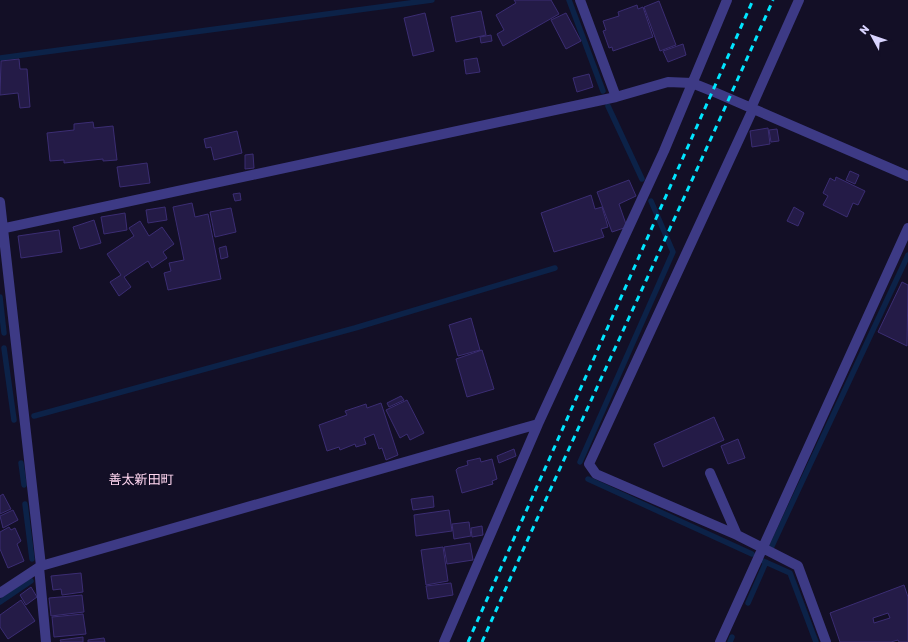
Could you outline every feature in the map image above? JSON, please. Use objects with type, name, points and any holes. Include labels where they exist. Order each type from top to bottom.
[{"type":"street","points":[[580,0],[616,97]]},
{"type":"street","points":[[444,642],[538,424],[664,151],[727,0]]},
{"type":"street","points":[[799,0],[752,109],[589,464],[596,474],[736,536],[798,566],[826,642]]},
{"type":"street","points":[[2,229],[616,97],[668,82],[692,83],[908,176]]},
{"type":"street","points":[[0,202],[40,567],[46,642]]},
{"type":"street","points":[[720,642],[908,228]]},
{"type":"street","points":[[0,593],[40,567],[538,424]]},
{"type":"street","points":[[710,473],[736,536]]},
{"type":"building","points":[[514,0],[551,0],[559,14],[503,46],[497,34],[504,30],[496,15],[516,3]]},
{"type":"building","points":[[659,1],[676,45],[660,51],[644,7]]},
{"type":"building","points":[[637,5],[638,9],[643,7],[653,37],[613,51],[612,47],[609,48],[603,31],[606,30],[603,21],[619,16],[618,12]]},
{"type":"building","points":[[481,11],[486,35],[456,42],[451,17]]},
{"type":"building","points":[[425,13],[434,51],[413,56],[404,18]]},
{"type":"building","points":[[566,13],[581,41],[566,49],[551,20]]},
{"type":"building","points":[[491,35],[492,41],[481,43],[480,37]]},
{"type":"building","points":[[683,44],[686,55],[668,62],[663,51]]},
{"type":"building","points":[[477,58],[480,72],[466,74],[464,60]]},
{"type":"building","points":[[19,59],[20,69],[27,69],[30,107],[20,108],[18,93],[0,95],[1,61]]},
{"type":"building","points":[[589,74],[593,87],[577,92],[573,78]]},
{"type":"building","points":[[93,122],[94,128],[113,126],[117,160],[103,161],[103,159],[64,163],[64,160],[50,161],[47,133],[74,130],[74,124]]},
{"type":"building","points":[[768,128],[770,144],[752,147],[750,131]]},
{"type":"building","points":[[777,129],[779,141],[771,142],[769,130]]},
{"type":"building","points":[[237,131],[242,153],[214,160],[211,147],[206,148],[204,139]]},
{"type":"building","points":[[253,154],[254,168],[245,169],[245,155]]},
{"type":"building","points":[[147,163],[150,183],[120,187],[117,167]]},
{"type":"building","points":[[850,171],[859,175],[855,184],[846,180]]},
{"type":"building","points":[[836,177],[865,191],[858,205],[853,203],[847,217],[823,205],[828,196],[823,193],[830,178],[835,181]]},
{"type":"building","points":[[629,180],[636,196],[619,204],[627,227],[612,232],[597,192]]},
{"type":"building","points":[[240,193],[241,200],[235,201],[233,194]]},
{"type":"building","points":[[591,195],[595,209],[602,207],[608,227],[601,229],[604,237],[554,252],[541,213]]},
{"type":"building","points":[[192,203],[195,217],[208,214],[221,279],[168,290],[164,273],[171,271],[169,263],[184,260],[173,207]]},
{"type":"building","points":[[165,207],[167,220],[148,223],[146,210]]},
{"type":"building","points":[[794,207],[804,213],[798,226],[787,221]]},
{"type":"building","points":[[231,208],[236,232],[215,237],[210,212]]},
{"type":"building","points":[[125,213],[127,230],[104,234],[101,217]]},
{"type":"building","points":[[94,220],[101,243],[80,249],[73,227]]},
{"type":"building","points":[[140,221],[149,236],[162,227],[174,244],[163,252],[167,258],[152,268],[148,261],[124,277],[131,287],[119,296],[110,282],[121,275],[107,254],[134,236],[129,228]]},
{"type":"building","points":[[59,230],[62,252],[21,258],[18,236]]},
{"type":"building","points":[[226,246],[228,257],[221,259],[219,248]]},
{"type":"building","points":[[902,282],[908,285],[907,346],[878,332]]},
{"type":"building","points":[[471,318],[480,350],[458,356],[449,325]]},
{"type":"building","points":[[482,350],[494,389],[467,397],[456,359]]},
{"type":"building","points":[[401,396],[404,400],[389,407],[387,403]]},
{"type":"building","points":[[407,400],[424,433],[410,440],[407,434],[400,438],[386,410]]},
{"type":"building","points":[[381,403],[398,455],[386,460],[382,448],[379,449],[374,434],[364,438],[366,444],[356,447],[355,444],[340,450],[339,447],[327,451],[319,425],[347,415],[345,411],[366,404],[367,408]]},
{"type":"building","points":[[714,417],[724,440],[663,467],[654,444]]},
{"type":"building","points":[[738,439],[745,458],[728,464],[721,446]]},
{"type":"building","points":[[514,449],[516,456],[499,463],[497,456]]},
{"type":"building","points":[[480,458],[481,462],[492,459],[497,479],[492,481],[493,484],[462,493],[456,470],[468,465],[467,461]]},
{"type":"building","points":[[3,494],[11,509],[0,514],[0,496]]},
{"type":"building","points":[[433,496],[434,507],[413,510],[411,499]]},
{"type":"building","points":[[13,510],[18,520],[3,528],[0,516]]},
{"type":"building","points":[[449,510],[452,531],[416,536],[414,515]]},
{"type":"building","points":[[469,522],[471,536],[454,539],[452,524]]},
{"type":"building","points":[[482,526],[483,535],[472,537],[471,528]]},
{"type":"building","points":[[9,527],[11,530],[15,528],[21,541],[17,544],[24,561],[8,568],[0,549],[0,532]]},
{"type":"building","points":[[470,543],[473,560],[447,564],[444,547]]},
{"type":"building","points":[[443,547],[448,581],[426,585],[421,550]]},
{"type":"building","points":[[81,573],[83,592],[62,595],[61,589],[53,590],[51,576]]},
{"type":"building","points":[[451,583],[453,595],[428,599],[426,586]]},
{"type":"building","points":[[904,585],[908,597],[908,642],[899,642],[898,640],[891,642],[840,642],[830,613]],"holes":[[[888,613],[890,618],[874,623],[873,618]]]},
{"type":"building","points":[[31,587],[37,597],[26,605],[20,595]]},
{"type":"building","points":[[82,595],[84,612],[51,616],[49,598]]},
{"type":"building","points":[[21,600],[35,621],[8,639],[0,627],[0,615]]},
{"type":"building","points":[[83,614],[86,634],[54,637],[52,617]]},
{"type":"building","points":[[83,637],[83,642],[61,642],[60,640]]},
{"type":"building","points":[[104,638],[105,642],[88,642],[88,640]]},
{"type":"waterway","points":[[0,58],[432,0]]},
{"type":"waterway","points":[[569,0],[603,91]]},
{"type":"waterway","points":[[608,106],[642,179]]},
{"type":"waterway","points":[[580,462],[673,252],[651,201]]},
{"type":"waterway","points":[[771,548],[908,255]]},
{"type":"waterway","points":[[34,416],[355,328],[555,268]]},
{"type":"waterway","points":[[0,297],[4,333]]},
{"type":"waterway","points":[[4,348],[14,420]]},
{"type":"waterway","points":[[21,463],[24,485]]},
{"type":"waterway","points":[[588,479],[752,554]]},
{"type":"waterway","points":[[25,504],[32,559]]},
{"type":"waterway","points":[[763,561],[790,573],[816,642]]},
{"type":"waterway","points":[[748,603],[766,562]]},
{"type":"waterway","points":[[0,602],[31,581]]},
{"type":"waterway","points":[[730,642],[732,637]]},
{"type":"railway","points":[[468,642],[753,0]]},
{"type":"railway","points":[[482,642],[773,0]]},
{"type":"district","name":"善太新田町","points":[[141,479]]}]
